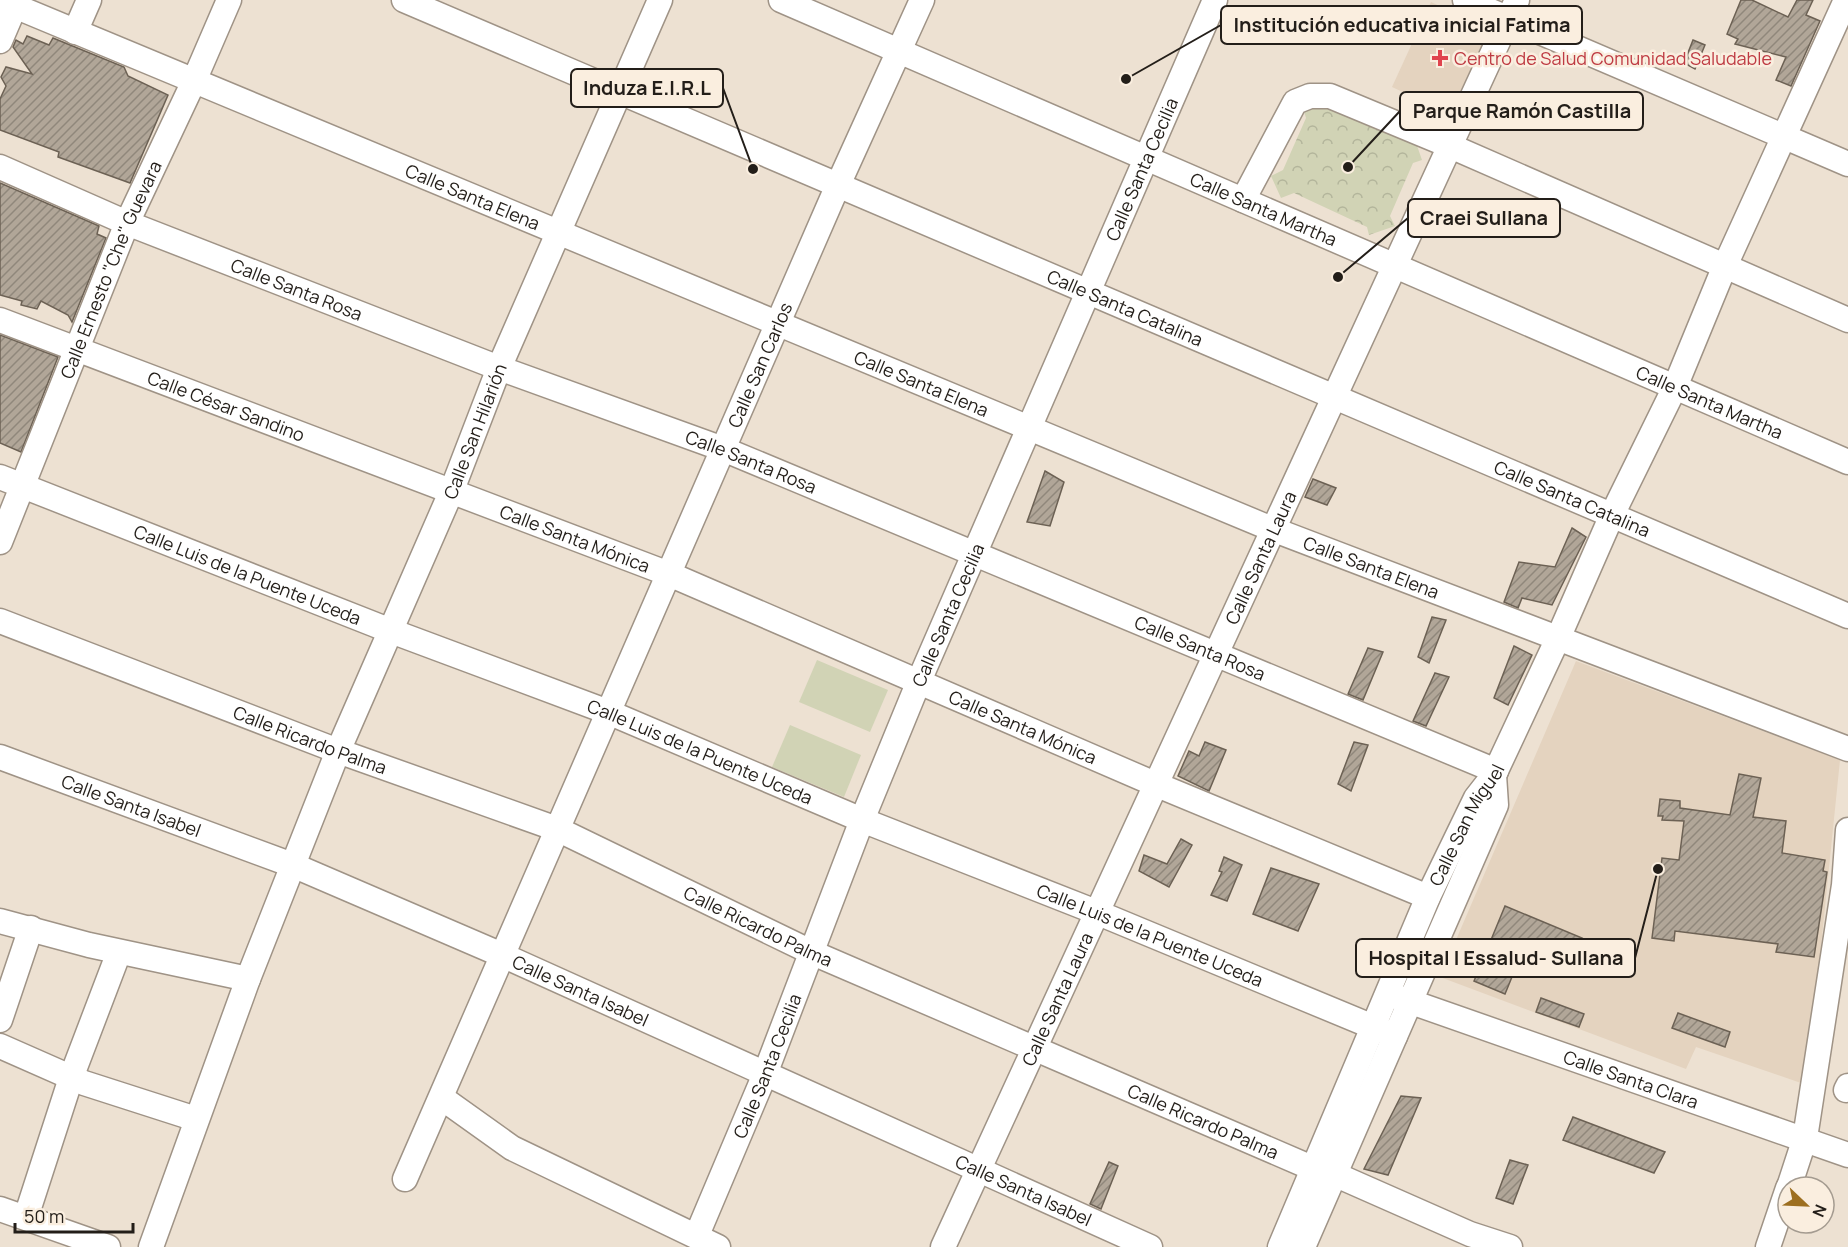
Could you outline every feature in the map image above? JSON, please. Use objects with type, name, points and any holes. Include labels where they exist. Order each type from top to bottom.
[{"type":"street","points":[[75,32],[89,0]]},
{"type":"street","name":"Calle Ernesto \"Che\" Guevara","points":[[0,542],[11,481],[76,348],[127,223],[194,81],[229,0]]},
{"type":"street","name":"Calle Santa Catalina","points":[[404,0],[1848,616]]},
{"type":"street","name":"Calle San Hilarión","points":[[151,1247],[248,979],[295,866],[338,751],[452,490],[499,368],[618,91],[660,0]]},
{"type":"street","name":"Calle Santa Martha","points":[[781,0],[1848,462]]},
{"type":"street","name":"Calle San Carlos","points":[[405,1179],[838,185],[922,0]]},
{"type":"street","name":"Calle Santa Cecilia","points":[[707,1241],[765,1074],[813,953],[862,819],[973,555],[1148,159],[1215,0]]},
{"type":"street","points":[[1465,0],[1512,9],[1785,137],[1848,164]]},
{"type":"street","points":[[1495,773],[1612,516],[1675,387],[1724,268],[1846,0]]},
{"type":"street","points":[[0,41],[7,3]]},
{"type":"street","name":"Calle Santa Elena","points":[[7,3],[1272,529],[1559,636],[1848,749]]},
{"type":"street","name":"Calle Santa Laura","points":[[943,1247],[1512,9]]},
{"type":"street","points":[[1243,200],[1295,102],[1310,96],[1330,96],[1448,145],[1724,268],[1848,320]]},
{"type":"street","name":"Calle Santa Rosa","points":[[0,167],[127,223],[499,368],[723,449],[973,555],[1215,652],[1495,773]]},
{"type":"street","name":"Calle César Sandino","points":[[0,320],[452,490]]},
{"type":"street","name":"Calle Luis de la Puente Uceda","points":[[11,481],[391,632],[608,712],[862,819],[1096,912],[1395,1036]]},
{"type":"street","name":"Calle Santa Mónica","points":[[452,490],[669,574],[1155,784],[1428,897]]},
{"type":"street","name":"Calle Ricardo Palma","points":[[0,621],[338,751],[557,829],[813,953],[1034,1050],[1323,1171],[1468,1240],[1510,1247]]},
{"type":"street","name":"Calle Santa Isabel","points":[[0,757],[295,866],[502,955],[1150,1247]]},
{"type":"street","name":"Calle San Miguel","points":[[1303,1247],[1323,1171],[1373,1026],[1428,897],[1476,798],[1495,773]]},
{"type":"street","name":"Calle San Miguel","points":[[1280,1247],[1412,1003],[1496,805],[1495,773]]},
{"type":"street","points":[[1792,1175],[1805,1138],[1844,885],[1848,830]]},
{"type":"street","points":[[0,921],[119,952],[248,979]]},
{"type":"street","points":[[0,1020],[31,928]]},
{"type":"street","points":[[26,1217],[71,1078],[119,952]]},
{"type":"street","name":"Calle Santa Clara","points":[[1387,993],[1848,1155]]},
{"type":"street","points":[[0,1046],[71,1078],[196,1119]]},
{"type":"street","points":[[442,1098],[512,1148],[707,1241]]},
{"type":"street","points":[[0,1209],[108,1247]]},
{"type":"street","points":[[1768,1247],[1776,1223]]},
{"type":"shaded area","name":"Centro de Salud Comunidad Saludable","points":[[1431,2],[1489,29],[1450,114],[1392,87]]},
{"type":"shaded area","points":[[1576,661],[1840,760],[1808,1074],[1801,1083],[1696,1047],[1686,1069],[1440,977]]},
{"type":"green space","points":[[1327,107],[1404,140],[1414,137],[1422,160],[1413,163],[1390,216],[1395,226],[1369,235],[1367,227],[1294,193],[1281,198],[1271,176],[1283,170],[1306,118],[1303,108]]},
{"type":"green space","points":[[817,660],[888,690],[870,732],[799,702]]},
{"type":"green space","points":[[790,725],[861,755],[844,797],[772,767]]},
{"type":"building","points":[[1741,0],[1752,0],[1788,17],[1797,0],[1813,0],[1806,15],[1820,21],[1791,86],[1776,80],[1786,57],[1735,44],[1738,39],[1727,34]]},
{"type":"building","points":[[27,36],[49,45],[53,38],[124,67],[128,76],[168,95],[130,183],[58,157],[59,152],[0,130],[0,99],[6,86],[1,77],[6,67],[32,74],[13,47],[16,40],[23,44]]},
{"type":"building","points":[[1693,40],[1705,45],[1695,69],[1684,63]]},
{"type":"building","points":[[0,183],[99,226],[97,234],[106,238],[72,322],[68,315],[41,301],[37,309],[21,305],[22,301],[0,295]]},
{"type":"building","points":[[0,335],[58,357],[21,452],[0,443]]},
{"type":"building","points":[[1045,471],[1064,482],[1050,526],[1027,522]]},
{"type":"building","points":[[1313,479],[1336,488],[1327,505],[1305,497]]},
{"type":"building","points":[[1572,528],[1586,537],[1552,605],[1522,598],[1518,608],[1504,602],[1519,562],[1555,567]]},
{"type":"building","points":[[1432,617],[1446,620],[1429,663],[1418,657]]},
{"type":"building","points":[[1514,646],[1532,655],[1508,705],[1494,698]]},
{"type":"building","points":[[1368,648],[1383,652],[1363,700],[1348,694]]},
{"type":"building","points":[[1435,673],[1449,677],[1426,726],[1413,721]]},
{"type":"building","points":[[1205,742],[1226,750],[1209,791],[1178,776],[1189,751],[1199,756]]},
{"type":"building","points":[[1354,742],[1368,745],[1351,791],[1338,784]]},
{"type":"building","points":[[1739,774],[1761,778],[1753,817],[1786,821],[1782,853],[1825,860],[1823,871],[1827,872],[1814,957],[1776,952],[1778,944],[1675,931],[1674,941],[1652,938],[1662,858],[1679,860],[1684,821],[1662,820],[1663,816],[1658,816],[1660,799],[1680,801],[1680,808],[1730,815]]},
{"type":"building","points":[[1181,839],[1192,845],[1169,887],[1139,871],[1144,855],[1167,864]]},
{"type":"building","points":[[1224,857],[1242,865],[1227,901],[1211,895],[1222,872],[1219,871]]},
{"type":"building","points":[[1271,868],[1319,884],[1298,931],[1253,914]]},
{"type":"building","points":[[1505,906],[1582,938],[1572,949],[1566,965],[1523,950],[1505,994],[1474,981]]},
{"type":"building","points":[[1541,998],[1584,1014],[1579,1027],[1536,1012]]},
{"type":"building","points":[[1678,1013],[1730,1032],[1725,1047],[1672,1028]]},
{"type":"building","points":[[1401,1096],[1421,1098],[1388,1175],[1364,1169]]},
{"type":"building","points":[[1573,1117],[1665,1152],[1654,1173],[1563,1140]]},
{"type":"building","points":[[1510,1160],[1528,1165],[1513,1204],[1496,1198]]},
{"type":"building","points":[[1109,1162],[1118,1166],[1101,1209],[1090,1204]]},
{"type":"place","name":"Centro de Salud Comunidad Saludable","points":[[1440,58]]},
{"type":"place","name":"Institución educativa inicial Fatima","points":[[1126,79]]},
{"type":"place","name":"Parque Ramón Castilla","points":[[1348,167]]},
{"type":"place","name":"Induza E.I.R.L","points":[[753,169]]},
{"type":"place","name":"Craei Sullana","points":[[1338,277]]},
{"type":"place","name":"Hospital I Essalud- Sullana","points":[[1658,869]]}]
